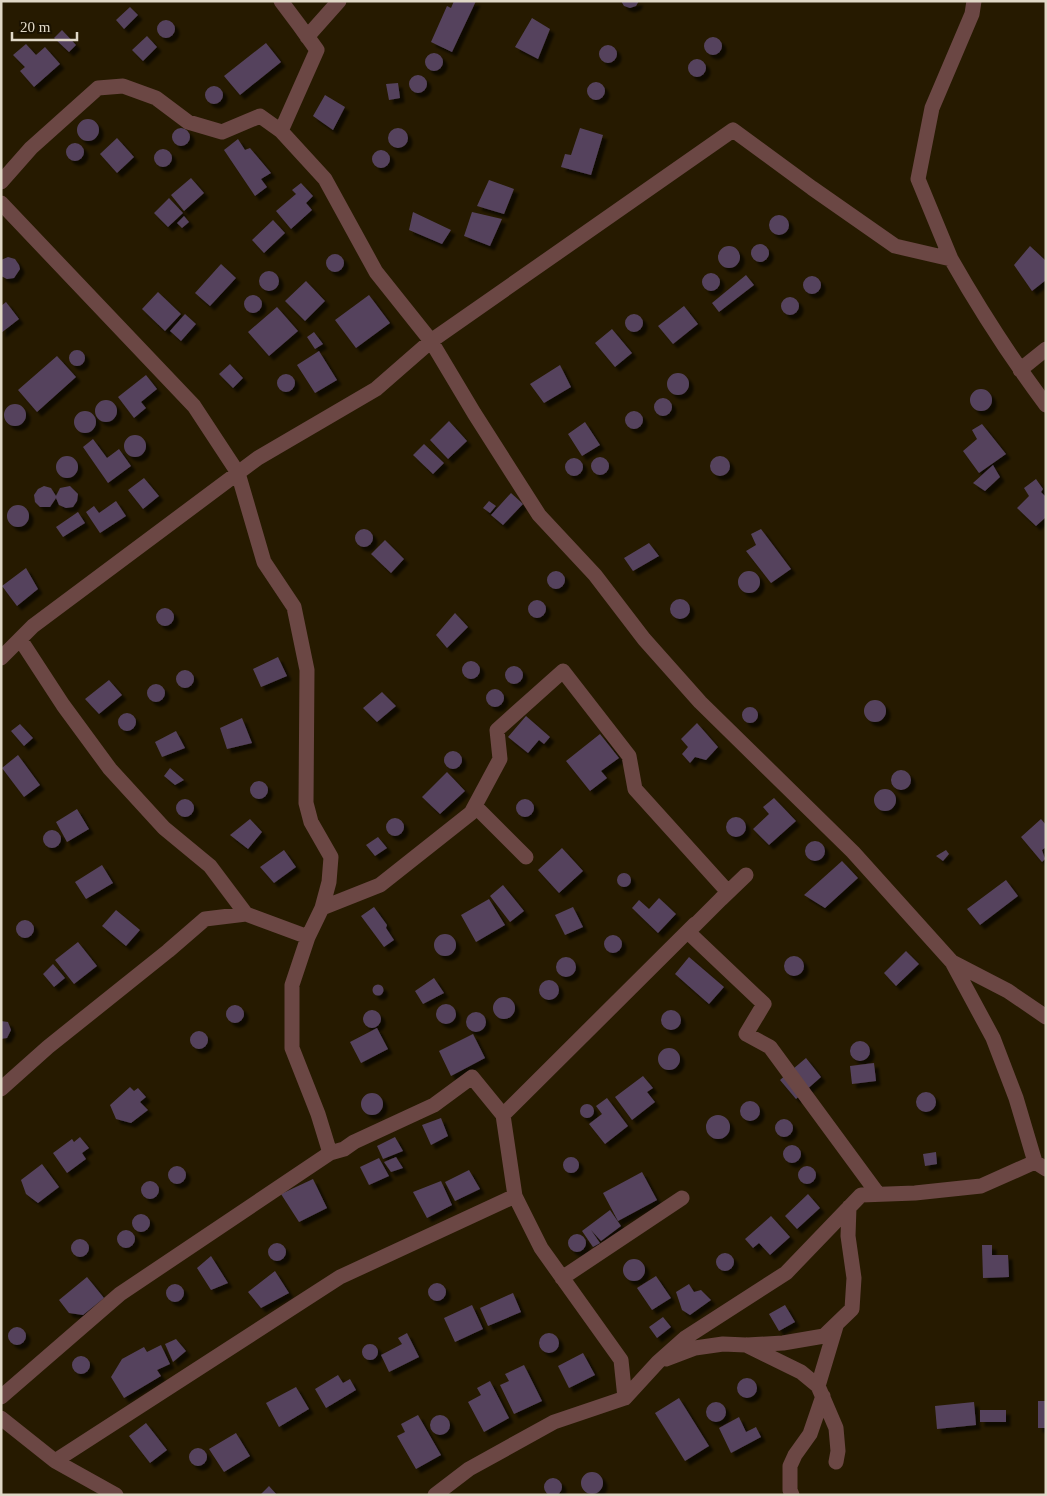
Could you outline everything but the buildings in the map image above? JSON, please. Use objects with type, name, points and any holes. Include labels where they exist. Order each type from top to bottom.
[{"type":"street","points":[[280,1],[316,50],[281,131]]},
{"type":"street","points":[[307,36],[339,1]]},
{"type":"street","points":[[974,1],[972,14],[932,108],[918,179],[951,259],[976,303],[1020,370],[1046,405]]},
{"type":"street","points":[[1,182],[31,148],[98,88],[123,86],[156,98],[188,122],[222,132],[260,116],[281,131],[325,179],[376,272],[431,341],[539,515],[594,575],[644,639],[700,702],[853,852],[952,962],[993,1038],[1041,1166],[982,1186],[915,1193],[861,1195],[786,1273],[685,1338],[658,1362],[625,1398],[554,1422],[469,1469],[436,1495]]},
{"type":"street","points":[[2,656],[33,626],[238,473],[278,445],[376,389],[431,341],[733,130],[895,246],[951,259]]},
{"type":"street","points":[[1,203],[194,406],[238,473],[264,562],[294,607],[307,670],[306,803],[311,822],[331,857],[322,908],[308,937],[292,985],[292,1048],[318,1114],[330,1153]]},
{"type":"street","points":[[1020,370],[1046,349]]},
{"type":"street","points":[[20,639],[63,705],[110,769],[164,828],[210,866],[246,914]]},
{"type":"street","points":[[322,908],[380,885],[472,813],[500,759],[497,730],[562,671],[629,756],[635,789],[728,892]]},
{"type":"street","points":[[475,806],[526,857]]},
{"type":"street","points":[[503,1115],[746,875]]},
{"type":"street","points":[[728,892],[688,932],[764,1004],[746,1034],[770,1047],[878,1194]]},
{"type":"street","points":[[1,1089],[48,1047],[205,919],[246,914],[308,937]]},
{"type":"street","points":[[952,962],[1008,991],[1046,1017]]},
{"type":"street","points":[[1,1397],[120,1294],[330,1153],[344,1149],[354,1142],[434,1105],[472,1077],[503,1115],[515,1196],[541,1248],[622,1360],[625,1398]]},
{"type":"street","points":[[55,1461],[340,1277],[515,1196]]},
{"type":"street","points":[[562,1278],[682,1198]]},
{"type":"street","points":[[658,1362],[695,1348],[723,1344],[783,1343],[824,1336],[852,1309],[854,1278],[848,1236],[849,1207]]},
{"type":"street","points":[[792,1495],[790,1490],[790,1466],[795,1455],[810,1434],[836,1324]]},
{"type":"street","points":[[746,1345],[801,1372],[820,1391],[836,1428],[838,1451],[836,1462]]},
{"type":"street","points":[[1,1418],[55,1461],[116,1495]]}]
